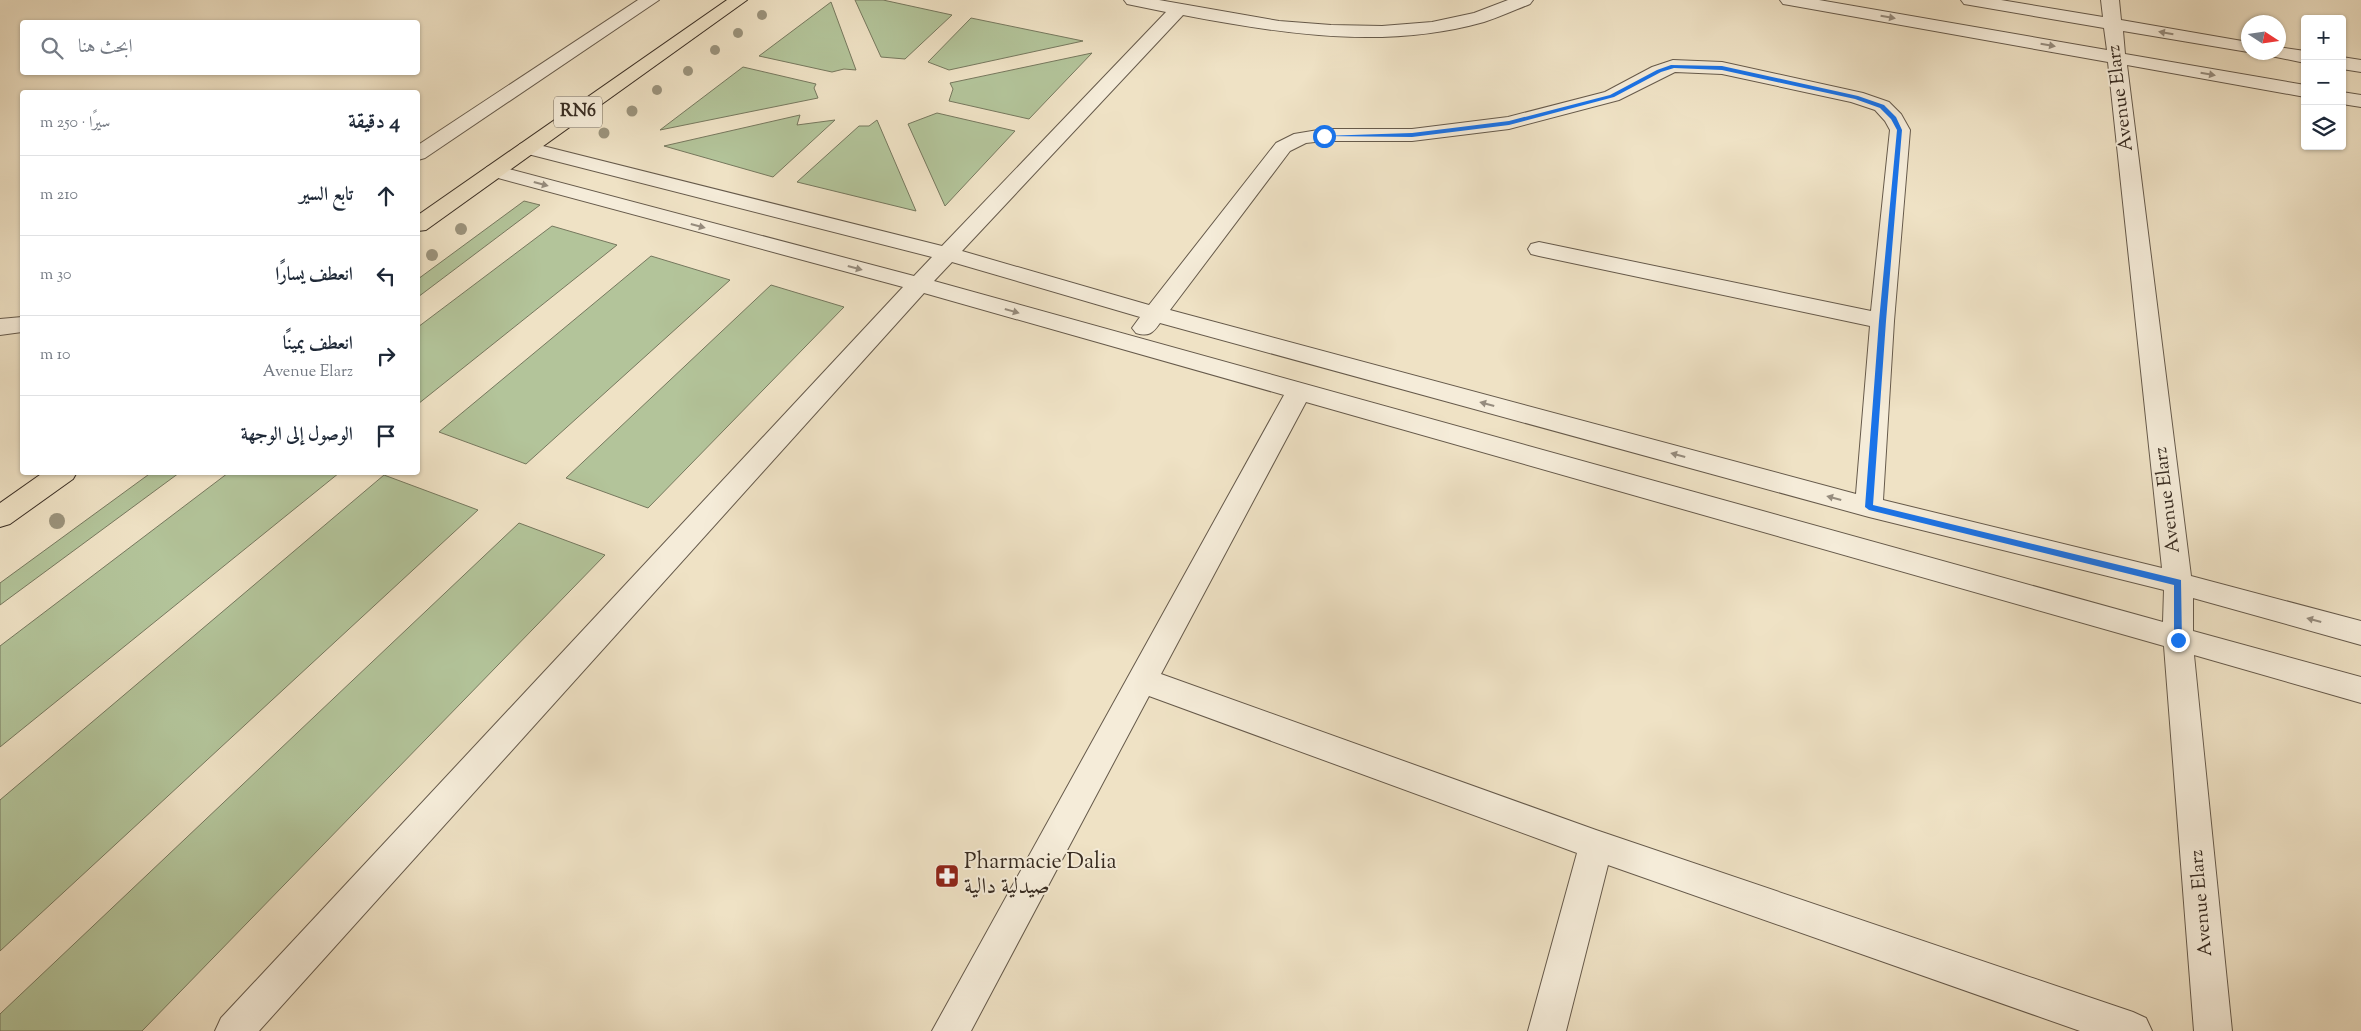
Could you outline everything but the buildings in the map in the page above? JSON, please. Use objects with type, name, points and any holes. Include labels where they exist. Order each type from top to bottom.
[{"type":"main road","name":"RN6","points":[[420,224],[738,0]]},
{"type":"main road","points":[[0,517],[60,475]]},
{"type":"street","points":[[420,153],[650,0]]},
{"type":"street","points":[[1133,0],[1248,22],[1323,30],[1385,31],[1433,26],[1484,16],[1524,0]]},
{"type":"street","points":[[1788,0],[2301,90]]},
{"type":"street","points":[[1970,0],[2111,12],[2241,45]]},
{"type":"street","points":[[234,1031],[918,284],[1179,10]]},
{"type":"street","name":"Avenue Elarz","points":[[2111,12],[2178,583],[2178,640],[2213,1031]]},
{"type":"street","points":[[2286,53],[2301,56]]},
{"type":"street","points":[[2346,64],[2361,66]]},
{"type":"street","points":[[1130,345],[1283,147],[1301,138],[1412,135],[1509,123],[1612,96],[1659,71],[1673,66],[1697,65],[1722,68],[1856,97],[1882,106],[1894,118],[1900,130],[1882,321],[1869,507]]},
{"type":"street","points":[[2346,99],[2361,101]]},
{"type":"street","points":[[527,148],[947,254],[1155,314],[1522,414],[1869,507],[2178,583],[2361,633]]},
{"type":"street","points":[[494,171],[918,284],[1298,392],[1507,448],[2178,640],[2361,690]]},
{"type":"street","points":[[1539,249],[1882,321]]},
{"type":"street","points":[[0,327],[20,325]]},
{"type":"street","points":[[951,1031],[1298,392]]},
{"type":"street","points":[[1507,448],[1522,414]]},
{"type":"street","points":[[1141,680],[1596,845],[2133,1031]]},
{"type":"street","points":[[1547,1031],[1596,845]]},
{"type":"green space","points":[[855,0],[883,0],[952,15],[905,59],[881,57]]},
{"type":"green space","points":[[831,2],[856,70],[844,69],[832,72],[759,56]]},
{"type":"green space","points":[[971,18],[1083,41],[949,70],[928,62]]},
{"type":"green space","points":[[1092,53],[1029,119],[949,101],[953,89],[950,83]]},
{"type":"green space","points":[[743,67],[816,84],[814,88],[818,98],[660,130]]},
{"type":"green space","points":[[937,113],[1015,131],[945,206],[908,124]]},
{"type":"green space","points":[[800,115],[797,125],[835,120],[773,177],[664,146]]},
{"type":"green space","points":[[877,120],[916,211],[797,182],[859,126],[869,126]]},
{"type":"green space","points":[[524,201],[540,205],[420,295],[420,278]]},
{"type":"green space","points":[[552,226],[617,245],[420,402],[420,325]]},
{"type":"green space","points":[[651,256],[730,280],[526,464],[439,432]]},
{"type":"green space","points":[[771,285],[844,307],[648,508],[566,478]]},
{"type":"green space","points":[[148,475],[176,475],[0,605],[0,583]]},
{"type":"green space","points":[[225,475],[337,475],[0,747],[0,646]]},
{"type":"green space","points":[[384,475],[478,510],[0,951],[0,800]]},
{"type":"green space","points":[[519,523],[605,555],[142,1031],[0,1031],[0,1014]]},
{"type":"place","name":"Pharmacie Dalia صيدلية دالية","points":[[947,876]]},
{"type":"route","points":[[1324,136],[1412,135],[1509,123],[1612,96],[1659,71],[1673,66],[1697,65],[1722,68],[1856,97],[1882,106],[1894,118],[1900,130],[1882,321],[1869,507],[2178,583],[2178,640]]}]
